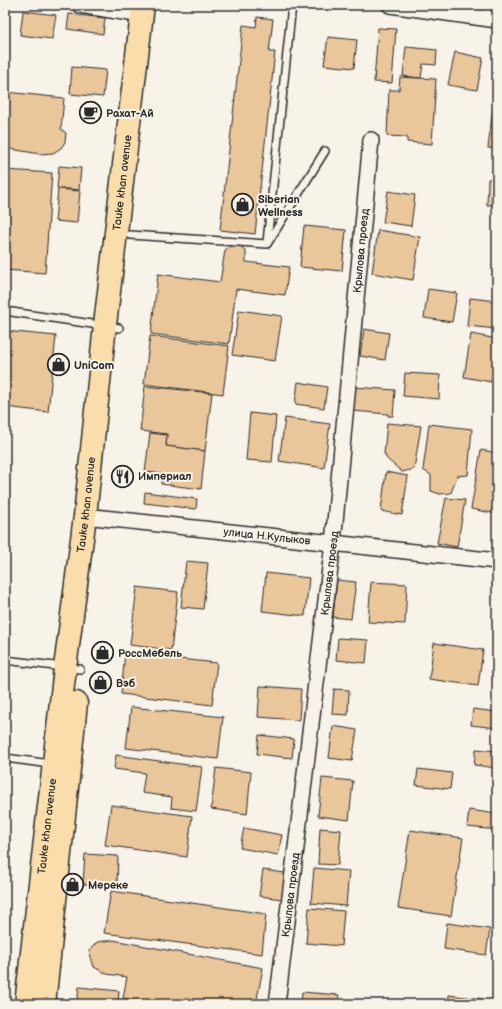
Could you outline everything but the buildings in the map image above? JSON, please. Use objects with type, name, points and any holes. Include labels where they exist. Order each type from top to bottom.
[{"type":"main road","name":"Tauke khan avenue","points":[[112,326],[130,235],[147,8]]},
{"type":"main road","name":"Tauke khan avenue","points":[[26,1004],[61,765],[91,516],[147,8]]},
{"type":"main road","name":"Tauke khan avenue","points":[[44,1004],[61,765]]},
{"type":"street","points":[[80,5],[147,8]]},
{"type":"street","points":[[390,5],[491,14]]},
{"type":"street","name":"Крылова проезд","points":[[277,1004],[333,543],[371,140]]},
{"type":"street","name":"улица Н.Кулыков","points":[[91,516],[497,561]]},
{"type":"lane","points":[[267,244],[292,5]]},
{"type":"lane","points":[[267,244],[325,151]]},
{"type":"lane","points":[[130,235],[267,244]]},
{"type":"lane","points":[[5,311],[112,326]]},
{"type":"lane","points":[[5,660],[72,669]]},
{"type":"lane","points":[[5,758],[61,765]]},
{"type":"place","name":"Рахат-Ай","points":[[91,113]]},
{"type":"place","name":"Siberian Wellness","points":[[242,205]]},
{"type":"place","name":"UniCom","points":[[59,365]]},
{"type":"place","name":"Империал","points":[[122,476]]},
{"type":"place","name":"РоссМебель","points":[[103,653]]},
{"type":"place","name":"Вэб","points":[[100,683]]},
{"type":"place","name":"Мереке","points":[[72,885]]}]
